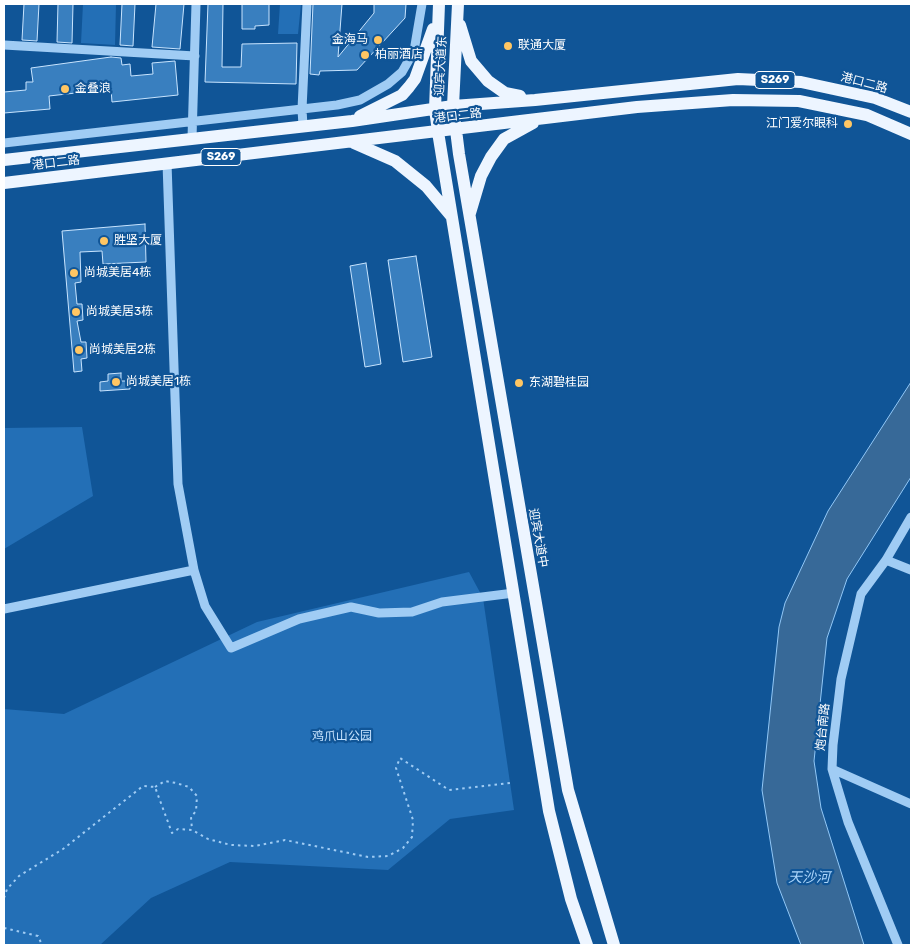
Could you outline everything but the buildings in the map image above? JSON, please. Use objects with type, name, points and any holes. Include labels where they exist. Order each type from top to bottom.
[{"type":"main road","name":"迎宾大道东","points":[[438,4],[435,109],[438,132]]},
{"type":"main road","name":"迎宾大道东","points":[[455,130],[453,106],[458,10]]},
{"type":"main road","points":[[458,10],[471,62],[488,80],[505,93],[535,100]]},
{"type":"main road","points":[[352,121],[402,95],[412,83],[438,18]]},
{"type":"main road","name":"港口二路","points":[[4,160],[352,121],[453,106],[535,100],[738,79],[801,82],[875,98],[911,112]]},
{"type":"main road","points":[[634,89],[637,107]]},
{"type":"main road","name":"港口二路","points":[[4,182],[637,107],[733,100],[799,101],[866,115],[911,134]]},
{"type":"main road","points":[[469,215],[481,176],[491,157],[504,139],[539,120]]},
{"type":"main road","points":[[301,126],[301,147]]},
{"type":"main road","name":"迎宾大道中","points":[[455,130],[568,790],[614,945]]},
{"type":"main road","points":[[438,132],[550,811],[571,899],[587,945]]},
{"type":"main road","points":[[351,142],[395,161],[426,186],[452,218]]},
{"type":"main road","points":[[456,241],[473,240]]},
{"type":"street","points":[[192,138],[196,4]]},
{"type":"street","points":[[301,126],[307,4]]},
{"type":"street","points":[[4,143],[302,109],[360,100],[388,84],[402,72],[414,51],[422,4]]},
{"type":"street","points":[[4,45],[195,56]]},
{"type":"street","points":[[167,163],[178,484],[194,570],[205,606],[231,648],[299,618],[351,608],[380,613],[412,612],[442,602],[514,594]]},
{"type":"street","name":"炮台南路","points":[[898,945],[848,822],[832,769],[833,744],[842,679],[861,594],[886,560],[911,517]]},
{"type":"street","points":[[886,560],[911,570]]},
{"type":"street","points":[[4,609],[194,570]]},
{"type":"street","points":[[832,769],[911,804]]},
{"type":"path","points":[[155,787],[172,833],[178,829],[192,830],[208,838],[231,845],[255,846],[285,840],[368,857],[388,856],[403,848],[412,837],[413,820],[396,768],[400,758],[448,790],[510,783]]},
{"type":"path","points":[[4,898],[7,890],[19,876],[63,849],[90,826],[107,816],[134,791],[143,786],[155,787],[165,781],[189,787],[197,796],[196,811],[191,817],[192,830]]},
{"type":"path","points":[[4,928],[38,936],[42,945]]},
{"type":"green space","points":[[83,4],[116,4],[115,45],[81,43]]},
{"type":"green space","points":[[280,4],[301,4],[298,34],[278,34]]},
{"type":"green space","points":[[82,427],[93,496],[4,549],[4,428]]},
{"type":"green space","name":"鸡爪山公园","points":[[469,572],[483,598],[514,810],[450,819],[388,870],[230,862],[151,898],[100,945],[4,945],[4,709],[64,714],[257,622]]},
{"type":"water","name":"天沙河","points":[[911,382],[911,477],[847,579],[827,638],[814,761],[821,808],[864,945],[801,945],[777,883],[762,790],[779,627],[785,603],[828,511]]},
{"type":"place","name":"金海马","points":[[378,40]]},
{"type":"place","name":"联通大厦","points":[[508,46]]},
{"type":"place","name":"柏丽酒店","points":[[365,55]]},
{"type":"place","name":"金叠浪","points":[[65,89]]},
{"type":"place","name":"江门爱尔眼科","points":[[848,124]]},
{"type":"place","name":"胜坚大厦","points":[[104,241]]},
{"type":"place","name":"尚城美居4栋","points":[[74,273]]},
{"type":"place","name":"尚城美居3栋","points":[[76,312]]},
{"type":"place","name":"尚城美居2栋","points":[[79,350]]},
{"type":"place","name":"尚城美居1栋","points":[[116,382]]},
{"type":"place","name":"东湖碧桂园","points":[[519,383]]}]
